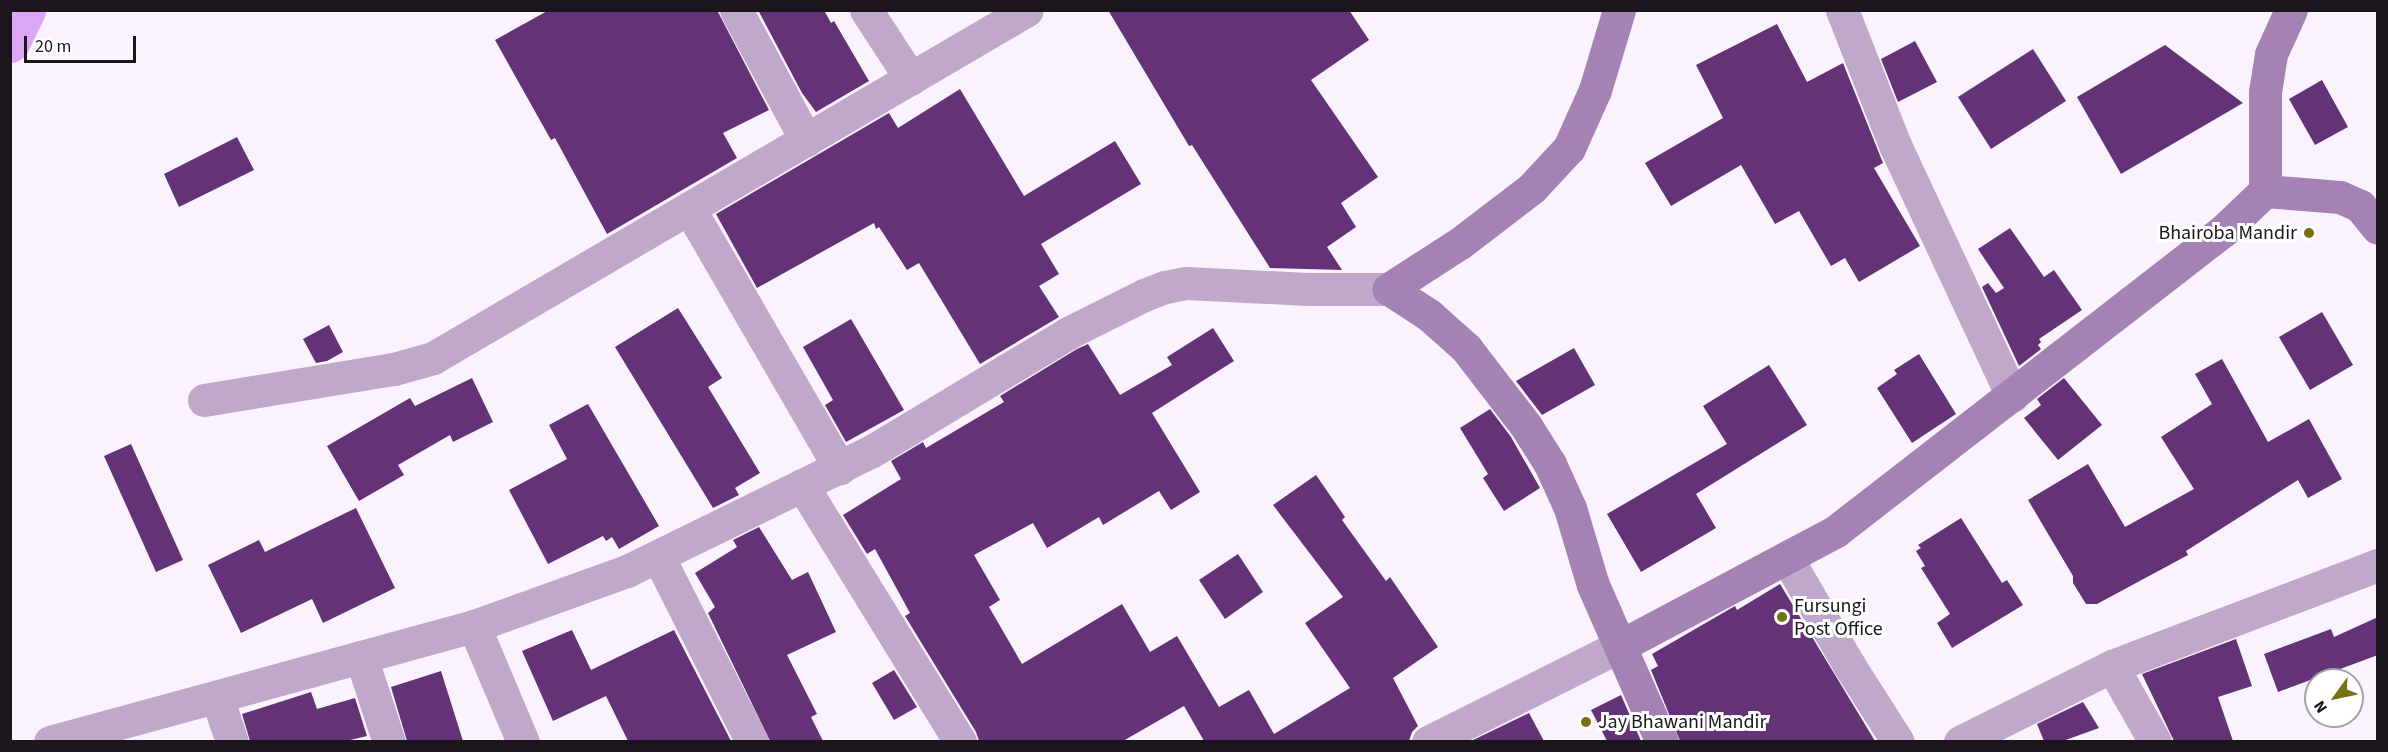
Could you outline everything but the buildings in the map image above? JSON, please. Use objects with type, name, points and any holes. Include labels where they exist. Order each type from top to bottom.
[{"type":"street","points":[[736,10],[806,140]]},
{"type":"street","points":[[866,10],[911,79]]},
{"type":"street","points":[[204,400],[394,369],[433,358],[1027,10]]},
{"type":"street","points":[[59,740],[474,626],[627,571],[872,452],[1068,333],[1165,287],[1186,282],[1307,289],[1389,289],[1460,243],[1532,188],[1569,148],[1595,90],[1619,10]]},
{"type":"street","points":[[1842,10],[1895,145],[2012,396]]},
{"type":"street","points":[[1428,741],[1620,646],[1836,531],[2223,231],[2265,191],[2265,92],[2271,54],[2282,15]]},
{"type":"street","points":[[2265,191],[2340,197],[2360,206],[2378,228]]},
{"type":"street","points":[[689,208],[840,468]]},
{"type":"street","points":[[1389,289],[1429,315],[1466,348],[1526,426],[1550,464],[1570,508],[1593,585],[1662,741]]},
{"type":"street","points":[[802,485],[960,741]]},
{"type":"street","points":[[658,556],[752,741]]},
{"type":"street","points":[[1787,558],[1849,665],[1898,741]]},
{"type":"street","points":[[1960,741],[2112,666],[2378,565]]},
{"type":"street","points":[[474,626],[523,741]]},
{"type":"street","points":[[361,657],[389,741]]},
{"type":"street","points":[[2112,666],[2155,741]]},
{"type":"street","points":[[217,697],[232,741]]},
{"type":"waterway","points":[[10,43],[26,10]]},
{"type":"place","name":"Bhairoba Mandir","points":[[2309,233]]},
{"type":"place","name":"Fursungi Post Office","points":[[1782,617]]},
{"type":"place","name":"Jay Bhawani Mandir","points":[[1586,722]]}]
